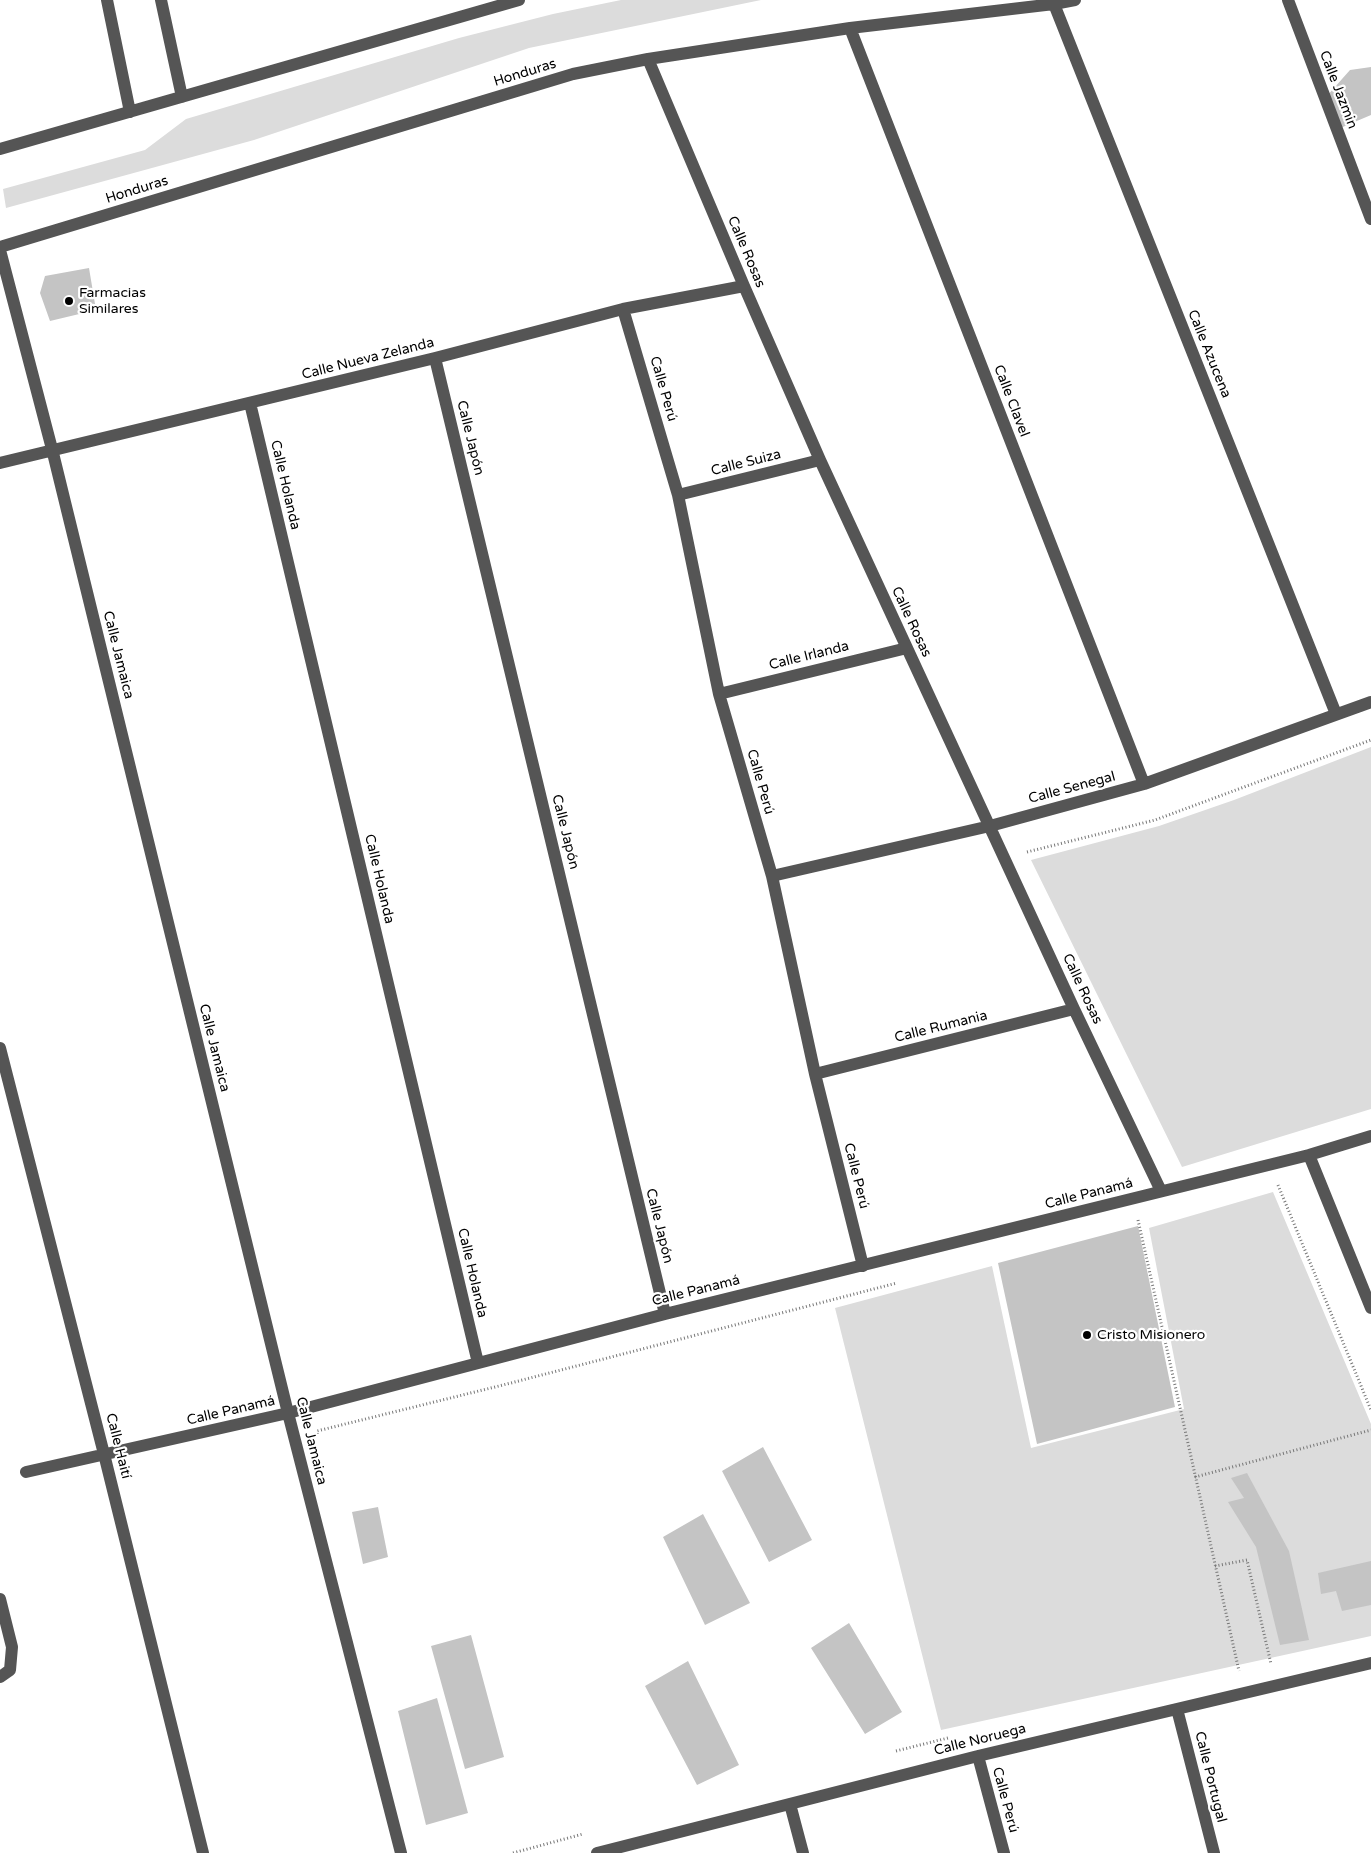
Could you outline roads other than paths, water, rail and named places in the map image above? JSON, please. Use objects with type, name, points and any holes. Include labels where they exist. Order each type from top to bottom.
[{"type":"street","points":[[107,0],[130,112]]},
{"type":"street","points":[[161,0],[182,97]]},
{"type":"street","points":[[0,149],[519,0]]},
{"type":"street","name":"Honduras","points":[[0,248],[573,74],[648,59],[850,28],[1075,0]]},
{"type":"street","name":"Calle Jazmin","points":[[1288,0],[1371,219]]},
{"type":"street","name":"Calle Azucena","points":[[1054,4],[1336,714]]},
{"type":"street","name":"Calle Clavel","points":[[850,28],[1144,784]]},
{"type":"street","name":"Calle Rosas","points":[[648,59],[820,460],[1074,1009],[1162,1191]]},
{"type":"street","name":"Calle Jamaica","points":[[0,248],[52,449],[288,1413],[401,1853]]},
{"type":"street","name":"Calle Nueva Zelanda","points":[[0,463],[435,358],[623,309],[744,286]]},
{"type":"street","name":"Calle Perú","points":[[623,309],[678,495],[719,694],[772,876],[815,1074],[863,1266]]},
{"type":"street","name":"Calle Japón","points":[[435,358],[665,1314]]},
{"type":"street","name":"Calle Holanda","points":[[250,403],[478,1362]]},
{"type":"street","name":"Calle Suiza","points":[[678,495],[820,460]]},
{"type":"street","name":"Calle Irlanda","points":[[719,694],[907,648]]},
{"type":"street","name":"Calle Senegal","points":[[772,876],[990,826],[1144,784],[1371,702]]},
{"type":"street","name":"Calle Rumania","points":[[815,1074],[1074,1009]]},
{"type":"street","name":"Calle Haití","points":[[0,1048],[104,1454],[203,1853]]},
{"type":"street","name":"Calle Panamá","points":[[26,1472],[288,1413],[665,1314],[1309,1155],[1371,1136]]},
{"type":"street","points":[[1309,1155],[1371,1308]]},
{"type":"street","points":[[0,1599],[12,1647],[5,1674]]},
{"type":"street","name":"Calle Noruega","points":[[599,1853],[978,1756],[1371,1663]]},
{"type":"street","name":"Calle Portugal","points":[[1177,1708],[1214,1853]]},
{"type":"street","name":"Calle Perú","points":[[978,1756],[1004,1853]]},
{"type":"street","points":[[790,1804],[803,1853]]},
{"type":"place","name":"Farmacias Similares","points":[[69,301]]},
{"type":"place","name":"Cristo Misionero","points":[[1087,1335]]}]
